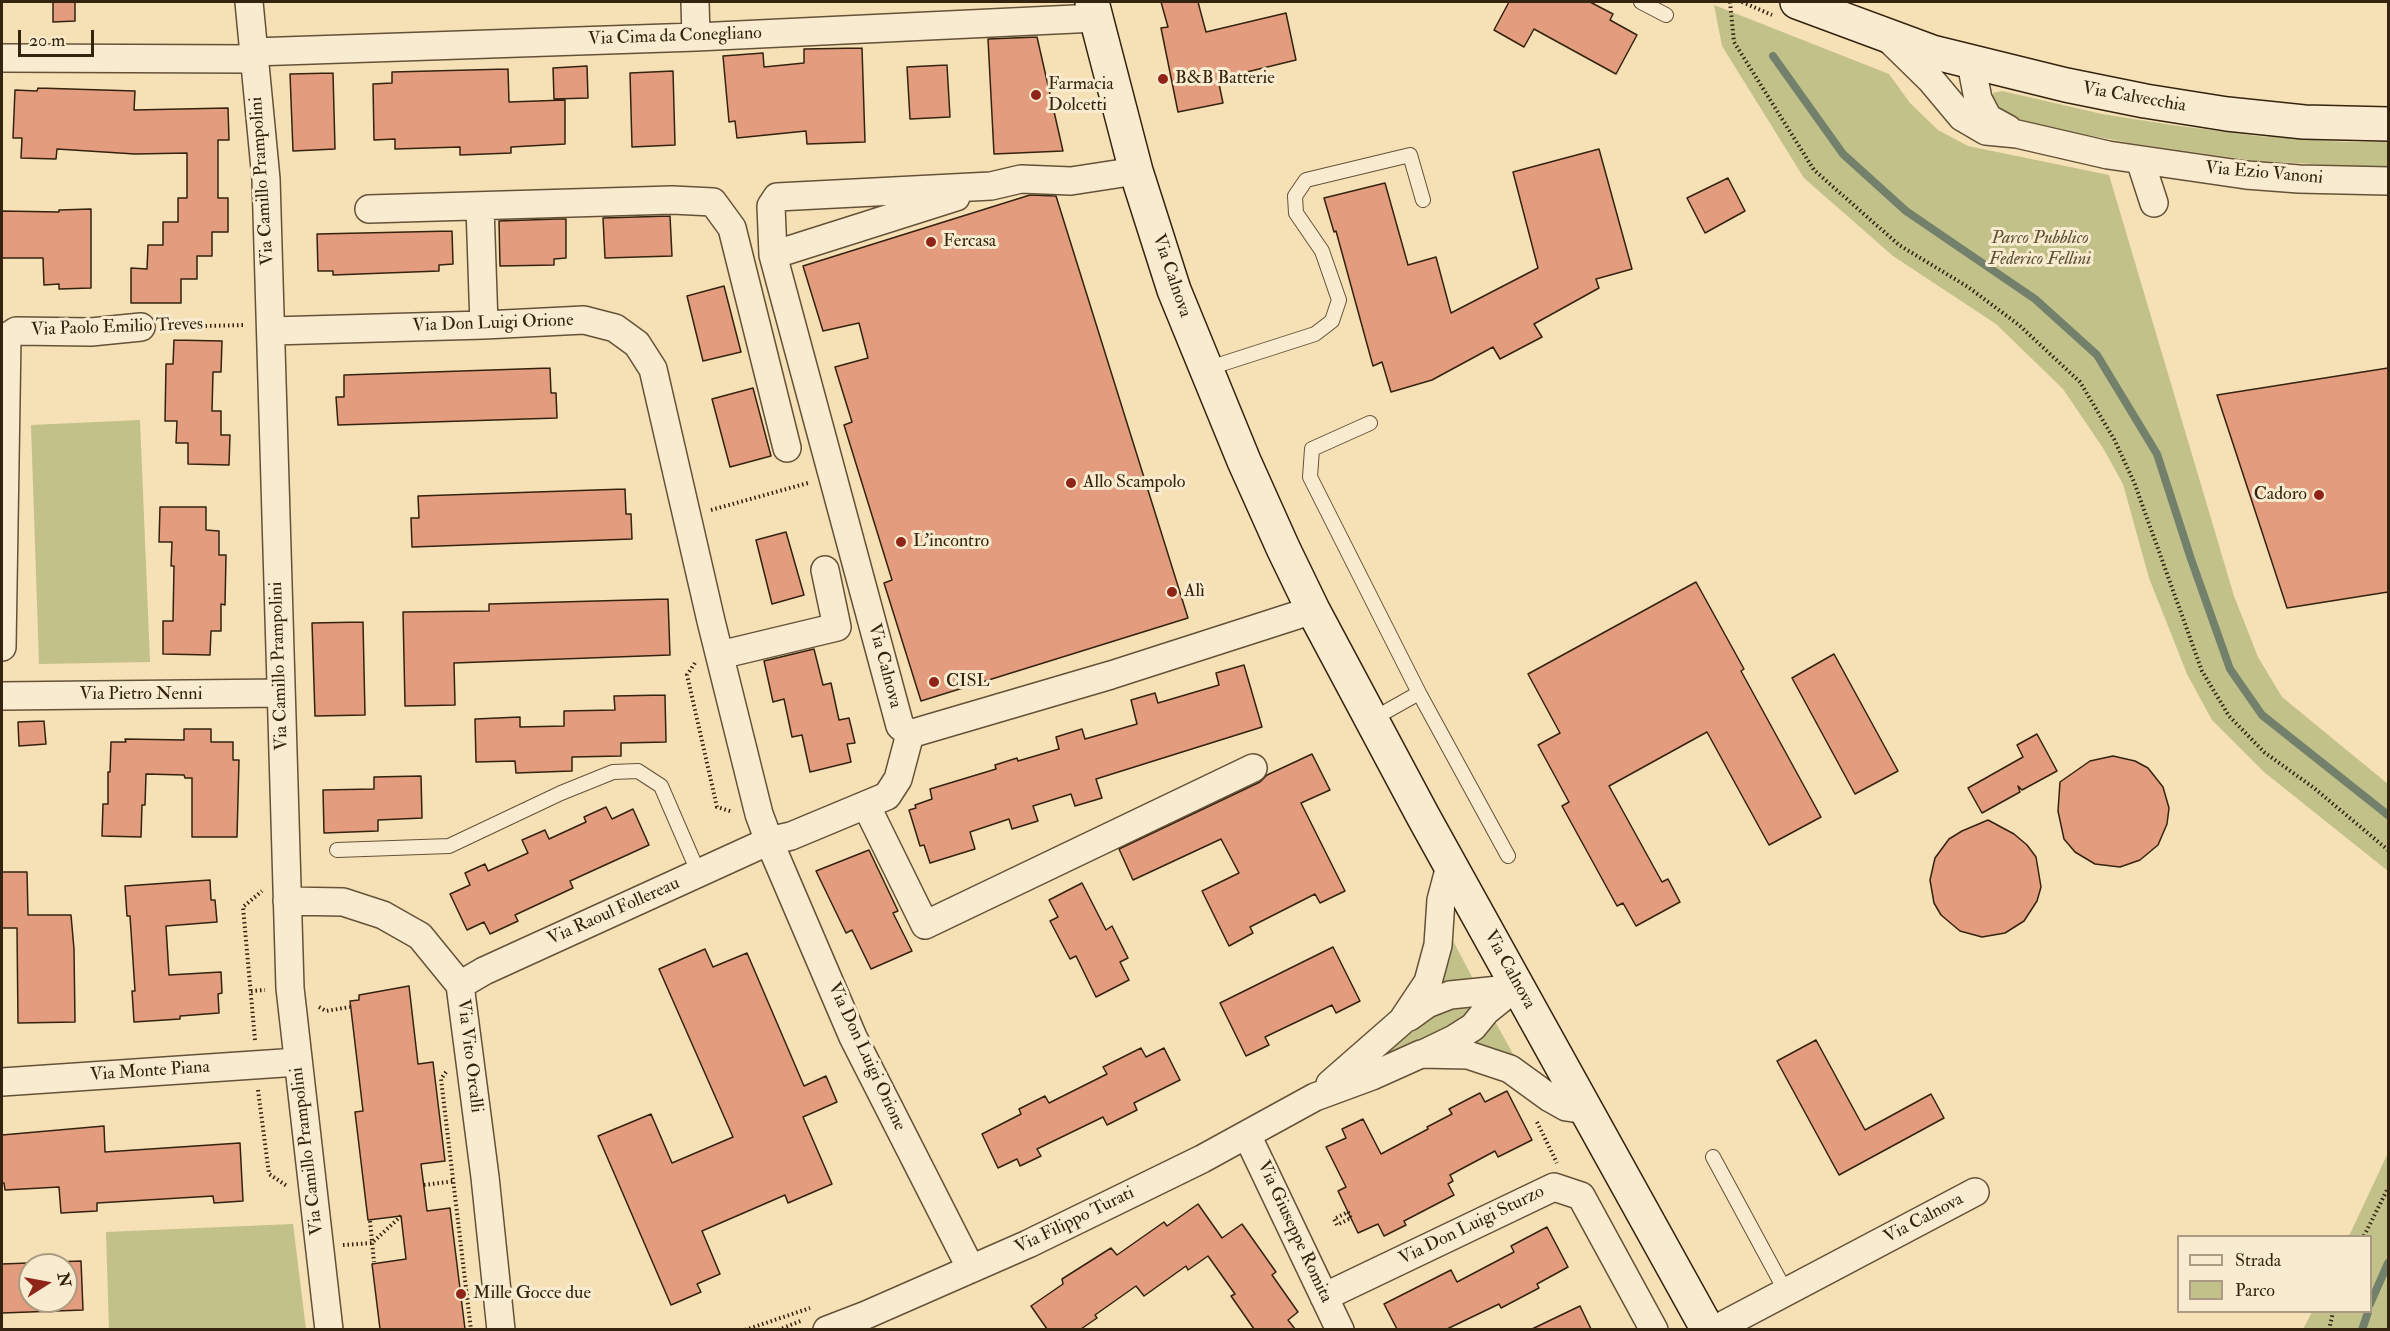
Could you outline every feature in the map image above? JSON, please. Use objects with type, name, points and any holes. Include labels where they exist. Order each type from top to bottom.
[{"type":"main road","name":"Via Calvecchia","points":[[1797,2],[1886,36],[1971,63],[2145,101],[2227,114],[2304,122],[2388,124]]},
{"type":"main road","name":"Via Calnova","points":[[1094,10],[1136,171],[1174,290],[1244,461],[1313,610],[1450,866],[1708,1329]]},
{"type":"street","name":"Via Camillo Prampolini","points":[[249,2],[266,179],[261,328],[281,693],[276,895],[290,988],[329,1329]]},
{"type":"street","points":[[695,2],[696,37]]},
{"type":"street","name":"Via Cima da Conegliano","points":[[2,58],[254,56],[696,37],[1094,10]]},
{"type":"street","name":"Via Calvecchia","points":[[1886,36],[1931,80],[1962,117],[1986,130],[2017,134],[2108,155]]},
{"type":"street","points":[[1971,63],[1978,99],[1988,118],[2017,134]]},
{"type":"street","name":"Via Ezio Vanoni","points":[[2108,155],[2246,175],[2388,181]]},
{"type":"street","points":[[2140,160],[2154,203]]},
{"type":"street","name":"Via Calnova","points":[[773,255],[991,186],[1021,179],[1071,181],[1136,171]]},
{"type":"street","name":"Via Calnova","points":[[910,734],[900,726],[773,255],[771,206],[777,197],[991,186]]},
{"type":"street","points":[[369,209],[672,200],[713,202],[732,228],[787,448]]},
{"type":"street","points":[[480,207],[484,326]]},
{"type":"street","name":"Via Don Luigi Orione","points":[[261,328],[484,326],[584,320],[615,328],[637,344],[653,369],[708,658],[759,814],[853,1036],[971,1269]]},
{"type":"street","name":"Via Paolo Emilio Treves","points":[[2,647],[7,337],[16,331],[91,332],[141,327]]},
{"type":"street","points":[[708,658],[837,627],[825,570]]},
{"type":"street","points":[[769,841],[791,836],[877,800],[898,779],[910,734],[1111,675],[1313,610]]},
{"type":"street","name":"Via Pietro Nenni","points":[[2,696],[281,693]]},
{"type":"street","points":[[877,800],[925,925],[1253,768]]},
{"type":"street","name":"Via Raoul Follereau","points":[[460,985],[484,971],[769,841]]},
{"type":"street","name":"Via Filippo Turati","points":[[1402,1021],[1428,982],[1438,945],[1441,900],[1450,866]]},
{"type":"street","name":"Via Vito Orcalli","points":[[276,895],[343,902],[383,915],[420,936],[460,985],[485,1177],[501,1329]]},
{"type":"street","name":"Via Filippo Turati","points":[[1315,1097],[1402,1021],[1427,1004],[1450,995],[1499,990],[1518,985]]},
{"type":"street","name":"Via Filippo Turati","points":[[818,1324],[869,1322],[971,1269],[1059,1229],[1247,1135],[1315,1097],[1372,1076],[1454,1040],[1518,985]]},
{"type":"street","name":"Via Filippo Turati","points":[[1421,1054],[1468,1055],[1510,1069],[1566,1107],[1587,1110]]},
{"type":"street","name":"Via Monte Piana","points":[[2,1082],[298,1062]]},
{"type":"street","name":"Via Giuseppe Romita","points":[[1247,1135],[1340,1329]]},
{"type":"street","name":"Via Don Luigi Sturzo","points":[[1324,1297],[1554,1187],[1581,1196],[1654,1329]]},
{"type":"street","name":"Via Calnova","points":[[1714,1329],[1975,1192]]},
{"type":"lane","points":[[1641,2],[1666,15]]},
{"type":"lane","points":[[1206,369],[1315,334],[1332,321],[1339,300],[1322,251],[1296,213],[1295,196],[1306,180],[1410,155],[1423,200]]},
{"type":"lane","points":[[1370,423],[1312,449],[1310,477],[1419,693],[1508,856]]},
{"type":"lane","points":[[1371,720],[1419,693]]},
{"type":"lane","points":[[337,850],[448,846],[561,793],[613,772],[638,771],[661,786],[699,874]]},
{"type":"lane","points":[[1713,1157],[1786,1292]]},
{"type":"path","points":[[1730,2],[1734,42],[1814,170],[1899,245],[1968,288],[2019,326],[2080,382],[2114,439],[2129,471],[2202,671],[2229,716],[2264,752],[2314,788],[2388,850]]},
{"type":"path","name":"Via Paolo Emilio Treves","points":[[141,327],[261,328]]},
{"type":"path","points":[[705,512],[832,476]]},
{"type":"path","points":[[708,658],[687,675],[717,807],[738,814]]},
{"type":"path","points":[[256,1047],[243,907],[276,895]]},
{"type":"path","points":[[316,1006],[326,1011],[350,1007]]},
{"type":"path","points":[[453,1064],[441,1079],[471,1329]]},
{"type":"path","points":[[257,1081],[269,1174],[297,1192]]},
{"type":"path","points":[[424,1185],[485,1177]]},
{"type":"path","points":[[2364,1235],[2388,1188]]},
{"type":"path","points":[[320,1247],[372,1243],[401,1216]]},
{"type":"path","points":[[370,1221],[374,1262]]},
{"type":"path","points":[[2329,1329],[2333,1313]]},
{"type":"path","points":[[778,1329],[818,1324]]},
{"type":"green space","name":"Parco Pubblico Federico Fellini","points":[[1714,5],[1889,74],[1910,103],[1938,130],[1968,146],[2109,175],[2234,596],[2258,657],[2282,697],[2388,784],[2388,871],[2264,772],[2212,720],[2187,674],[2149,578],[2123,484],[2103,448],[2063,389],[1996,324],[1893,256],[1804,178],[1722,46]]},
{"type":"green space","points":[[2002,91],[2102,114],[2172,125],[2257,136],[2347,142],[2388,142],[2388,168],[2256,161],[2130,143],[2061,130],[2006,118],[1990,102],[1993,93]]},
{"type":"green space","points":[[140,420],[150,662],[39,664],[31,425]]},
{"type":"green space","points":[[1448,931],[1474,981],[1434,989]]},
{"type":"green space","points":[[1483,999],[1471,1017],[1392,1054],[1390,1049],[1433,1010]]},
{"type":"green space","points":[[1492,1016],[1517,1061],[1459,1044]]},
{"type":"green space","points":[[2388,1153],[2388,1329],[2303,1329],[2311,1313],[2372,1313],[2372,1235],[2349,1235]]},
{"type":"green space","points":[[293,1224],[306,1329],[109,1329],[106,1232]]},
{"type":"building","points":[[53,2],[75,2],[75,21],[53,22]]},
{"type":"building","points":[[1161,2],[1198,2],[1206,32],[1286,13],[1296,60],[1218,79],[1223,103],[1178,112],[1161,28],[1168,27]]},
{"type":"building","points":[[1509,2],[1590,2],[1613,14],[1610,20],[1637,35],[1616,74],[1534,29],[1524,47],[1494,30]]},
{"type":"building","points":[[1037,37],[1063,151],[994,154],[988,39]]},
{"type":"building","points":[[862,48],[865,142],[807,144],[806,131],[737,138],[735,121],[729,122],[723,56],[763,53],[764,67],[804,63],[804,49]]},
{"type":"building","points":[[947,65],[950,117],[910,119],[907,67]]},
{"type":"building","points":[[587,66],[588,98],[554,99],[553,68]]},
{"type":"building","points":[[508,69],[509,102],[565,100],[565,144],[511,147],[511,153],[460,155],[460,147],[395,149],[395,139],[374,140],[373,84],[392,83],[392,72]]},
{"type":"building","points":[[673,71],[675,145],[632,147],[630,73]]},
{"type":"building","points":[[333,73],[335,149],[293,151],[290,74]]},
{"type":"building","points":[[38,88],[135,91],[134,110],[228,108],[229,140],[218,140],[218,198],[228,198],[228,232],[212,232],[212,256],[197,256],[197,279],[181,279],[181,303],[131,303],[131,268],[147,269],[148,245],[163,245],[163,222],[178,222],[178,198],[187,198],[187,153],[135,154],[57,149],[56,159],[21,158],[22,138],[13,138],[15,90],[37,91]]},
{"type":"building","points":[[1599,149],[1632,269],[1596,279],[1599,288],[1534,324],[1542,337],[1500,359],[1493,347],[1432,380],[1391,392],[1382,362],[1373,366],[1336,231],[1334,232],[1324,198],[1385,183],[1408,265],[1436,257],[1451,313],[1538,268],[1513,172]]},
{"type":"building","points":[[1728,178],[1745,211],[1705,233],[1687,198]]},
{"type":"building","points":[[1030,195],[1056,196],[1188,618],[921,701],[884,583],[892,580],[844,425],[852,422],[835,367],[868,358],[859,323],[823,331],[803,266]]},
{"type":"building","points":[[91,209],[91,288],[59,289],[59,284],[44,285],[43,258],[2,258],[2,211],[59,212],[59,210]]},
{"type":"building","points":[[670,216],[672,256],[605,258],[603,218]]},
{"type":"building","points":[[566,219],[566,258],[554,259],[554,265],[500,266],[499,221]]},
{"type":"building","points":[[452,231],[453,264],[439,265],[439,271],[333,275],[333,271],[318,271],[317,234]]},
{"type":"building","points":[[724,286],[741,352],[703,361],[687,296]]},
{"type":"building","points":[[174,340],[222,341],[221,372],[213,372],[212,411],[221,411],[221,435],[230,435],[229,465],[188,464],[188,443],[176,443],[177,421],[165,421],[166,364],[173,364]]},
{"type":"building","points":[[550,368],[551,393],[556,393],[557,418],[338,425],[336,397],[344,397],[344,375]]},
{"type":"building","name":"Cadoro","points":[[2388,368],[2388,592],[2287,608],[2217,395]]},
{"type":"building","points":[[753,388],[771,456],[730,467],[712,399]]},
{"type":"building","points":[[625,489],[626,514],[631,514],[632,539],[412,547],[411,518],[419,518],[418,496]]},
{"type":"building","points":[[160,507],[206,507],[206,530],[219,531],[219,555],[226,555],[225,605],[221,604],[221,631],[211,631],[210,655],[163,654],[163,621],[173,621],[174,566],[171,566],[172,542],[159,542]]},
{"type":"building","points":[[786,532],[804,595],[772,604],[756,540]]},
{"type":"building","points":[[1696,582],[1744,669],[1741,671],[1821,817],[1769,845],[1707,732],[1609,786],[1662,882],[1668,879],[1680,902],[1636,926],[1623,903],[1617,906],[1562,806],[1569,802],[1538,745],[1560,733],[1528,674]]},
{"type":"building","points":[[668,599],[670,655],[454,663],[455,705],[405,706],[403,612],[489,611],[489,604]]},
{"type":"building","points":[[363,622],[365,715],[315,716],[312,623]]},
{"type":"building","points":[[814,649],[823,685],[831,683],[839,720],[849,718],[855,743],[847,744],[851,762],[810,772],[802,735],[792,737],[784,699],[773,702],[764,661]]},
{"type":"building","points":[[1834,654],[1898,771],[1855,794],[1792,678]]},
{"type":"building","points":[[1244,665],[1262,727],[1096,779],[1102,798],[1075,806],[1071,794],[1033,806],[1038,821],[1012,829],[1009,819],[970,832],[975,849],[930,863],[924,845],[920,846],[909,810],[916,808],[915,805],[932,799],[930,789],[996,769],[995,765],[1017,758],[1018,761],[1059,749],[1056,737],[1082,729],[1085,739],[1137,724],[1131,700],[1155,693],[1158,703],[1219,685],[1216,673]]},
{"type":"building","points":[[665,695],[666,742],[621,743],[621,756],[572,757],[572,771],[516,773],[515,761],[476,762],[475,719],[520,717],[520,727],[564,726],[564,711],[615,710],[614,696]]},
{"type":"building","points":[[44,721],[46,744],[19,746],[18,722]]},
{"type":"building","points":[[184,729],[211,729],[211,742],[233,742],[233,760],[239,760],[237,837],[192,837],[192,778],[185,778],[184,775],[146,774],[141,837],[102,836],[103,804],[108,804],[111,742],[126,742],[125,739],[184,740]]},
{"type":"building","points":[[2037,734],[2057,771],[2022,790],[2018,786],[2020,792],[1982,813],[1968,788],[2023,757],[2017,745]]},
{"type":"building","points":[[1312,754],[1330,790],[1301,803],[1345,891],[1320,903],[1315,894],[1250,927],[1253,933],[1229,946],[1202,891],[1239,873],[1221,839],[1133,880],[1119,849],[1260,782],[1267,775]]},
{"type":"building","points":[[2113,756],[2135,761],[2148,768],[2163,787],[2169,808],[2167,824],[2158,845],[2140,860],[2120,867],[2095,864],[2075,852],[2064,839],[2058,811],[2060,782],[2090,761]]},
{"type":"building","points":[[421,776],[422,818],[378,820],[378,831],[324,833],[323,790],[374,789],[374,777]]},
{"type":"building","points":[[606,807],[612,819],[633,809],[649,845],[570,881],[573,888],[515,915],[518,921],[490,934],[484,922],[467,930],[450,894],[470,885],[465,873],[485,864],[488,871],[528,853],[522,840],[545,830],[549,839],[586,822],[584,817]]},
{"type":"building","points":[[1988,820],[2014,834],[2027,845],[2036,857],[2041,887],[2037,901],[2024,921],[2005,933],[1982,937],[1960,931],[1941,915],[1934,903],[1930,880],[1935,858],[1949,839]]},
{"type":"building","points":[[869,850],[898,911],[893,913],[912,951],[871,969],[852,930],[846,933],[816,871]]},
{"type":"building","points":[[2,872],[27,872],[28,915],[71,915],[75,1022],[18,1023],[17,928],[2,928]]},
{"type":"building","points":[[210,880],[211,900],[215,900],[217,922],[166,926],[169,975],[221,972],[222,993],[218,994],[219,1013],[180,1016],[180,1019],[134,1022],[132,991],[135,991],[130,916],[127,916],[125,886]]},
{"type":"building","points":[[1082,883],[1106,930],[1112,926],[1128,958],[1120,962],[1129,980],[1096,997],[1076,956],[1070,959],[1050,921],[1058,917],[1049,900]]},
{"type":"building","points":[[1333,947],[1360,1001],[1336,1013],[1332,1005],[1265,1037],[1269,1045],[1246,1056],[1220,1003]]},
{"type":"building","points":[[705,949],[713,967],[747,953],[804,1086],[826,1076],[837,1102],[803,1117],[832,1184],[788,1203],[785,1195],[702,1231],[720,1274],[697,1284],[701,1292],[671,1305],[598,1136],[651,1114],[672,1163],[733,1137],[659,969]]},
{"type":"building","points":[[409,986],[418,1064],[433,1062],[445,1161],[421,1164],[427,1211],[450,1208],[465,1329],[380,1329],[372,1264],[406,1259],[401,1216],[368,1220],[355,1112],[363,1111],[350,1001],[359,1000],[359,995]]},
{"type":"building","points":[[1816,1040],[1865,1130],[1931,1094],[1944,1118],[1839,1175],[1777,1061]]},
{"type":"building","points":[[1141,1048],[1146,1057],[1164,1048],[1180,1080],[1134,1103],[1137,1110],[1107,1125],[1103,1117],[1037,1149],[1041,1156],[1020,1166],[1017,1159],[998,1168],[982,1134],[1021,1114],[1019,1109],[1045,1096],[1049,1103],[1107,1074],[1103,1067]]},
{"type":"building","points":[[1507,1091],[1532,1140],[1498,1157],[1495,1151],[1450,1175],[1453,1181],[1448,1184],[1454,1195],[1404,1221],[1406,1225],[1384,1236],[1378,1224],[1358,1233],[1338,1191],[1346,1187],[1326,1147],[1346,1138],[1342,1129],[1363,1119],[1381,1154],[1428,1129],[1427,1127],[1452,1114],[1449,1109],[1480,1093],[1485,1102]]},
{"type":"building","points":[[104,1126],[105,1152],[240,1143],[243,1201],[214,1203],[213,1196],[97,1203],[97,1211],[61,1213],[59,1187],[5,1190],[4,1183],[2,1183],[2,1135]]},
{"type":"building","points":[[1198,1204],[1222,1238],[1242,1224],[1276,1272],[1272,1275],[1298,1312],[1288,1320],[1295,1329],[1254,1329],[1231,1296],[1235,1294],[1208,1256],[1188,1270],[1186,1266],[1144,1296],[1136,1286],[1095,1315],[1097,1318],[1081,1329],[1047,1329],[1031,1306],[1063,1284],[1062,1279],[1111,1248],[1117,1255],[1164,1222],[1167,1226]]},
{"type":"building","points":[[1547,1227],[1568,1267],[1537,1284],[1539,1288],[1501,1308],[1499,1304],[1447,1329],[1397,1329],[1384,1304],[1451,1270],[1457,1282],[1514,1252],[1511,1246]]},
{"type":"building","points":[[78,1261],[81,1261],[83,1310],[78,1310]]},
{"type":"building","points":[[18,1263],[18,1312],[2,1313],[2,1264]]},
{"type":"building","points":[[1580,1306],[1591,1329],[1532,1329]]},
{"type":"waterway","points":[[1773,56],[1843,154],[1906,211],[2035,299],[2097,355],[2157,454],[2230,669],[2262,715],[2388,815]]},
{"type":"waterway","points":[[2372,1299],[2388,1263]]},
{"type":"waterway","points":[[2362,1330],[2368,1313]]},
{"type":"place","name":"B&B Batterie","points":[[1163,79]]},
{"type":"place","name":"Farmacia Dolcetti","points":[[1036,95]]},
{"type":"place","name":"Fercasa","points":[[931,242]]},
{"type":"place","name":"Allo Scampolo","points":[[1071,483]]},
{"type":"place","name":"Cadoro","points":[[2319,495]]},
{"type":"place","name":"L'incontro","points":[[901,542]]},
{"type":"place","name":"Alì","points":[[1172,592]]},
{"type":"place","name":"CISL","points":[[934,682]]},
{"type":"place","name":"Mille Gocce due","points":[[461,1294]]}]
